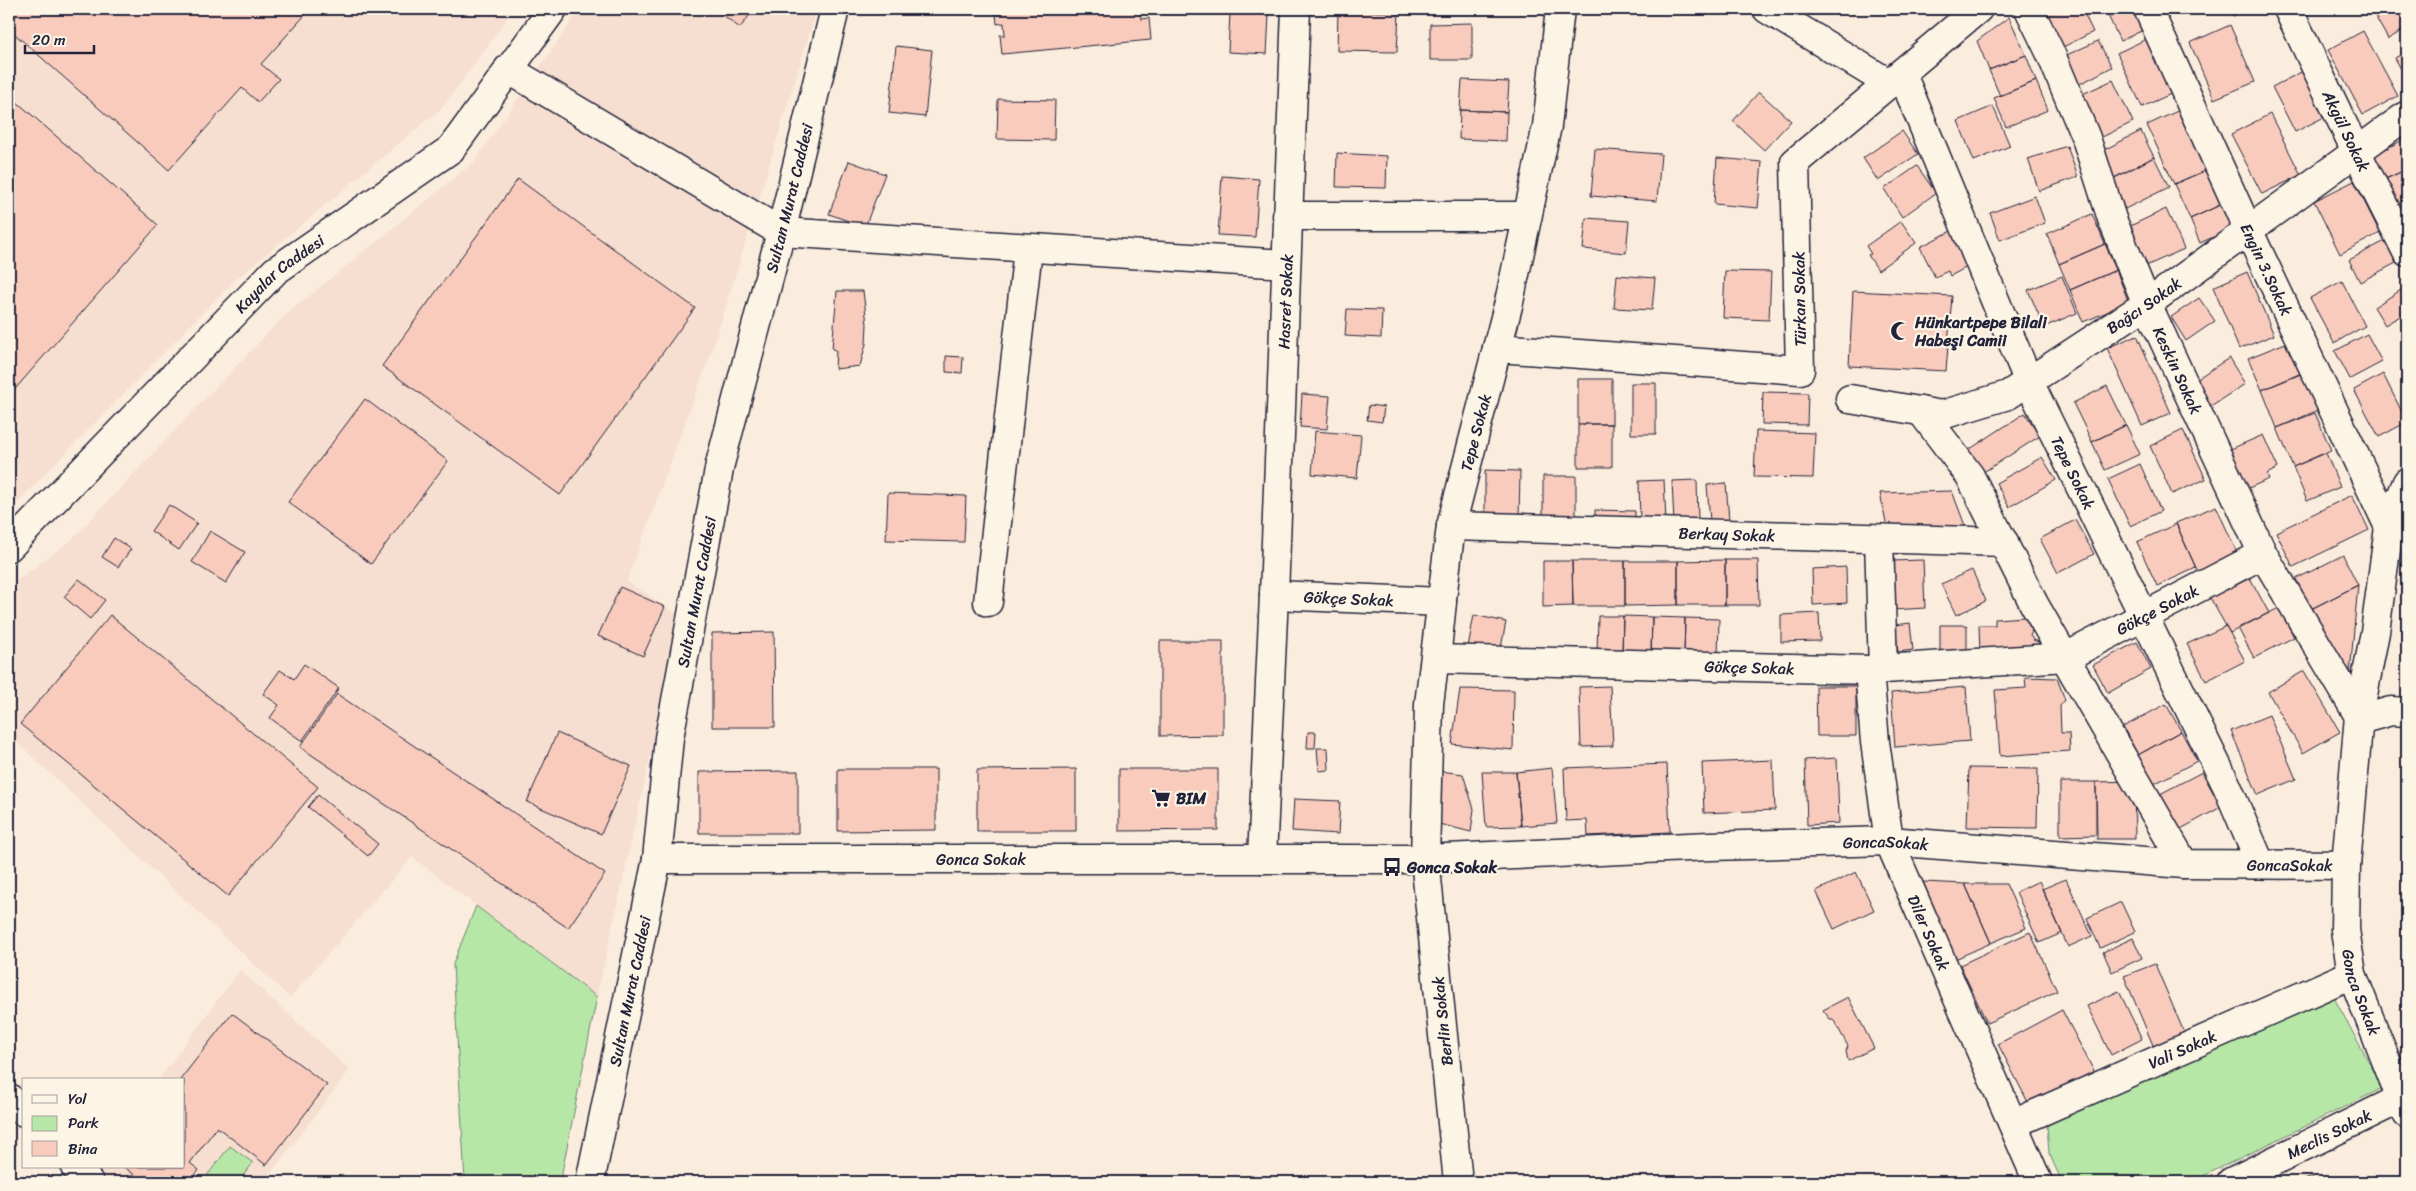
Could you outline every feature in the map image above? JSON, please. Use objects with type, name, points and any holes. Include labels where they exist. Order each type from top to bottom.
[{"type":"street","name":"Kayalar Caddesi","points":[[9,547],[275,271],[451,149],[553,9]]},
{"type":"street","name":"Sultan Murat Caddesi","points":[[590,1182],[657,859],[669,738],[720,464],[782,232],[836,9]]},
{"type":"street","name":"Hasret Sokak","points":[[1262,859],[1296,9]]},
{"type":"street","name":"Tepe Sokak","points":[[1425,859],[1429,704],[1451,526],[1497,348],[1547,126],[1560,9]]},
{"type":"street","points":[[1768,9],[1896,79]]},
{"type":"street","name":"Türkan Sokak","points":[[1497,348],[1800,370],[1795,162],[1978,9]]},
{"type":"street","name":"Keskin Sokak","points":[[2029,9],[2050,52],[2086,138],[2112,219],[2147,304],[2264,554],[2359,718]]},
{"type":"street","name":"Engin 3.Sokak","points":[[2148,9],[2249,232],[2390,527]]},
{"type":"street","name":"Akgül Sokak","points":[[2288,9],[2356,152],[2407,252]]},
{"type":"street","points":[[508,69],[782,232],[1285,264]]},
{"type":"street","name":"Tepe Sokak","points":[[1896,79],[2028,380],[2227,786],[2260,863]]},
{"type":"street","name":"Bağcı Sokak","points":[[1850,399],[1942,415],[2008,394],[2147,304],[2249,232],[2407,114]]},
{"type":"street","points":[[1287,216],[1528,216]]},
{"type":"street","points":[[988,602],[1028,249]]},
{"type":"street","points":[[1922,411],[1970,476],[2034,604],[2184,864]]},
{"type":"street","name":"Gonca Sokak","points":[[2404,1106],[2352,974],[2346,930],[2346,865],[2359,718],[2376,632],[2390,527],[2407,482]]},
{"type":"street","name":"Berkay Sokak","points":[[1451,526],[2004,542]]},
{"type":"street","name":"Diler Sokak","points":[[1879,539],[1875,742],[1889,841],[2038,1182]]},
{"type":"street","name":"Gökçe Sokak","points":[[1274,595],[1442,602],[1436,654],[1876,670],[2066,657],[2264,554]]},
{"type":"street","points":[[2359,718],[2391,711],[2407,712]]},
{"type":"street","name":"GoncaSokak","points":[[1425,859],[1710,846],[1889,841],[2184,864],[2346,865]]},
{"type":"street","name":"Gonca Sokak","points":[[657,859],[1425,859]]},
{"type":"street","name":"Berlin Sokak","points":[[1425,859],[1458,1182]]},
{"type":"street","name":"Vali Sokak","points":[[2013,1124],[2352,974]]},
{"type":"street","name":"Meclis Sokak","points":[[2231,1182],[2404,1106]]},
{"type":"street","points":[[76,1168],[89,1182]]},
{"type":"shaded area","points":[[9,9],[514,9],[444,106],[234,281],[9,511]]},
{"type":"shaded area","points":[[580,9],[817,9],[716,339],[627,581],[681,617],[597,997],[412,857],[290,998],[9,735],[9,586],[70,541],[282,318],[474,162]]},
{"type":"shaded area","points":[[240,970],[350,1070],[264,1182],[110,1182],[97,1168],[185,1168],[185,1078],[159,1078]]},
{"type":"green space","points":[[476,906],[597,997],[560,1182],[465,1182],[453,964]]},
{"type":"green space","points":[[2332,994],[2383,1088],[2191,1182],[2062,1182],[2049,1153],[2047,1125]]},
{"type":"green space","points":[[230,1146],[253,1163],[238,1182],[202,1182]]},
{"type":"building","points":[[9,9],[298,9],[305,15],[261,64],[279,79],[258,102],[242,88],[169,170],[9,29]]},
{"type":"building","points":[[715,9],[754,9],[740,28]]},
{"type":"building","points":[[1002,9],[1146,9],[1140,11],[1141,19],[1149,18],[1151,40],[1002,54],[1000,35],[1005,35],[1004,23],[997,24],[996,14],[1002,14]]},
{"type":"building","points":[[2043,9],[2082,9],[2093,32],[2063,47]]},
{"type":"building","points":[[2105,9],[2147,9],[2154,25],[2120,41]]},
{"type":"building","points":[[2229,9],[2248,9],[2233,16]]},
{"type":"building","points":[[2371,9],[2407,9],[2407,28],[2388,39]]},
{"type":"building","points":[[1338,11],[1399,12],[1397,52],[1337,51]]},
{"type":"building","points":[[1230,13],[1269,15],[1267,54],[1228,52]]},
{"type":"building","points":[[2009,17],[2026,55],[1989,70],[1977,41]]},
{"type":"building","points":[[1472,23],[1472,60],[1430,60],[1430,24]]},
{"type":"building","points":[[2230,25],[2255,82],[2214,99],[2190,43]]},
{"type":"building","points":[[2363,31],[2398,96],[2363,115],[2328,50]]},
{"type":"building","points":[[2157,34],[2182,89],[2142,107],[2117,53]]},
{"type":"building","points":[[2098,41],[2112,67],[2076,86],[2062,57]]},
{"type":"building","points":[[896,46],[932,50],[925,117],[889,113]]},
{"type":"building","points":[[2407,51],[2407,80],[2395,58]]},
{"type":"building","points":[[2026,55],[2036,81],[2000,96],[1989,70]]},
{"type":"building","points":[[2307,69],[2330,114],[2295,132],[2272,87]]},
{"type":"building","points":[[1462,80],[1509,82],[1507,112],[1460,110]]},
{"type":"building","points":[[2113,80],[2133,122],[2096,140],[2076,97]]},
{"type":"building","points":[[2036,81],[2048,110],[2006,127],[1994,98]]},
{"type":"building","points":[[1759,92],[1791,121],[1764,150],[1733,121]]},
{"type":"building","points":[[9,95],[158,225],[9,396]]},
{"type":"building","points":[[998,99],[1055,100],[1054,140],[997,139]]},
{"type":"building","points":[[1993,106],[2010,146],[1974,161],[1958,121]]},
{"type":"building","points":[[2182,109],[2209,169],[2174,184],[2147,125]]},
{"type":"building","points":[[1460,110],[1507,112],[1506,141],[1459,139]]},
{"type":"building","points":[[2270,114],[2301,175],[2262,194],[2231,134]]},
{"type":"building","points":[[1902,131],[1918,154],[1878,181],[1863,158]]},
{"type":"building","points":[[2141,131],[2154,157],[2110,180],[2096,154]]},
{"type":"building","points":[[2407,138],[2407,169],[2383,180],[2371,156]]},
{"type":"building","points":[[2067,146],[2078,177],[2039,191],[2028,159]]},
{"type":"building","points":[[1595,149],[1661,154],[1657,201],[1591,196]]},
{"type":"building","points":[[1337,153],[1387,156],[1386,188],[1336,187]]},
{"type":"building","points":[[2154,157],[2169,187],[2125,209],[2111,180]]},
{"type":"building","points":[[1717,158],[1762,162],[1758,208],[1714,204]]},
{"type":"building","points":[[849,161],[885,174],[865,227],[829,214]]},
{"type":"building","points":[[1917,166],[1936,193],[1902,217],[1884,189]]},
{"type":"building","points":[[2209,169],[2224,203],[2190,219],[2174,184]]},
{"type":"building","points":[[2407,169],[2407,211],[2402,213],[2386,179]]},
{"type":"building","points":[[1222,176],[1259,179],[1255,237],[1218,235]]},
{"type":"building","points":[[518,179],[695,308],[560,495],[382,366]]},
{"type":"building","points":[[2354,181],[2380,233],[2340,254],[2314,201]]},
{"type":"building","points":[[2035,196],[2045,223],[2000,240],[1990,213]]},
{"type":"building","points":[[2227,202],[2238,226],[2200,243],[2190,219]]},
{"type":"building","points":[[2166,209],[2184,249],[2146,266],[2128,227]]},
{"type":"building","points":[[2092,214],[2105,244],[2059,264],[2047,234]]},
{"type":"building","points":[[1586,218],[1629,221],[1626,253],[1583,249]]},
{"type":"building","points":[[1901,221],[1916,243],[1878,270],[1868,255],[1871,254],[1866,246]]},
{"type":"building","points":[[1953,230],[1971,265],[1950,276],[1948,271],[1935,277],[1920,247]]},
{"type":"building","points":[[2385,241],[2396,263],[2360,282],[2349,260]]},
{"type":"building","points":[[2105,244],[2116,270],[2070,290],[2059,264]]},
{"type":"building","points":[[2116,270],[2129,303],[2083,322],[2070,290]]},
{"type":"building","points":[[1725,271],[1771,272],[1769,320],[1723,318]]},
{"type":"building","points":[[2247,272],[2274,335],[2239,349],[2213,287]]},
{"type":"building","points":[[1617,275],[1655,278],[1652,310],[1614,308]]},
{"type":"building","points":[[2062,276],[2077,313],[2044,327],[2028,290]]},
{"type":"building","points":[[2342,281],[2365,326],[2334,343],[2310,298]]},
{"type":"building","points":[[2401,290],[2407,301],[2407,312],[2385,325],[2374,307]]},
{"type":"building","points":[[837,291],[863,291],[867,324],[866,344],[860,366],[835,369],[836,350],[832,349]]},
{"type":"building","name":"Hünkartpepe Bilali Habeşi Camii","points":[[1853,291],[1952,296],[1946,371],[1849,366]]},
{"type":"building","points":[[2199,298],[2215,321],[2186,341],[2171,317]]},
{"type":"building","points":[[1347,309],[1382,310],[1381,338],[1345,336]]},
{"type":"building","points":[[2367,334],[2382,362],[2350,379],[2335,351]]},
{"type":"building","points":[[2137,335],[2171,413],[2142,426],[2107,348]]},
{"type":"building","points":[[2288,342],[2301,374],[2262,390],[2248,358]]},
{"type":"building","points":[[946,356],[963,357],[962,373],[946,372]]},
{"type":"building","points":[[2229,358],[2245,384],[2209,407],[2193,381]]},
{"type":"building","points":[[2306,371],[2323,408],[2277,428],[2262,390]]},
{"type":"building","points":[[2383,374],[2407,422],[2379,437],[2354,390]]},
{"type":"building","points":[[1578,379],[1612,379],[1612,424],[1578,424]]},
{"type":"building","points":[[1631,383],[1656,383],[1656,434],[1631,434]]},
{"type":"building","points":[[2107,386],[2126,425],[2092,442],[2073,403]]},
{"type":"building","points":[[1763,392],[1808,393],[1807,425],[1762,424]]},
{"type":"building","points":[[1302,394],[1330,396],[1327,429],[1300,427]]},
{"type":"building","points":[[365,399],[448,461],[371,564],[288,502]]},
{"type":"building","points":[[1369,405],[1384,407],[1382,422],[1367,420]]},
{"type":"building","points":[[2025,413],[2040,436],[1982,473],[1967,451]]},
{"type":"building","points":[[2315,413],[2331,450],[2293,467],[2277,428]]},
{"type":"building","points":[[1578,424],[1612,424],[1612,467],[1578,467]]},
{"type":"building","points":[[2126,425],[2140,454],[2105,470],[2092,442]]},
{"type":"building","points":[[2183,430],[2206,479],[2172,494],[2150,446]]},
{"type":"building","points":[[1315,431],[1361,435],[1357,478],[1312,474]]},
{"type":"building","points":[[1756,431],[1815,433],[1813,478],[1754,477]]},
{"type":"building","points":[[2263,435],[2278,468],[2267,474],[2269,479],[2242,491],[2224,452]]},
{"type":"building","points":[[2326,453],[2340,487],[2307,501],[2293,467]]},
{"type":"building","points":[[2042,457],[2056,480],[2009,507],[1996,483]]},
{"type":"building","points":[[2140,464],[2161,511],[2130,526],[2108,479]]},
{"type":"building","points":[[1485,470],[1520,471],[1519,520],[1485,520]]},
{"type":"building","points":[[1543,476],[1576,476],[1576,523],[1543,524]]},
{"type":"building","points":[[1664,480],[1666,521],[1640,522],[1639,481]]},
{"type":"building","points":[[1697,480],[1698,523],[1674,523],[1672,481]]},
{"type":"building","points":[[1726,483],[1729,520],[1710,521],[1707,485]]},
{"type":"building","points":[[1952,491],[1967,531],[1887,527],[1880,493]]},
{"type":"building","points":[[888,493],[966,496],[964,542],[886,540]]},
{"type":"building","points":[[2352,495],[2369,530],[2293,567],[2276,532]]},
{"type":"building","points":[[169,505],[197,523],[179,550],[151,531]]},
{"type":"building","points":[[2216,506],[2239,557],[2199,575],[2176,523]]},
{"type":"building","points":[[1595,510],[1635,511],[1635,526],[1595,526]]},
{"type":"building","points":[[2075,520],[2094,554],[2058,573],[2040,539]]},
{"type":"building","points":[[2176,524],[2196,568],[2157,586],[2137,542]]},
{"type":"building","points":[[210,531],[245,552],[226,583],[192,562]]},
{"type":"building","points":[[114,538],[131,549],[118,567],[102,557]]},
{"type":"building","points":[[2343,555],[2358,585],[2311,609],[2296,579]]},
{"type":"building","points":[[1725,560],[1725,605],[1678,605],[1678,561]]},
{"type":"building","points":[[1725,560],[1758,560],[1759,605],[1725,605]]},
{"type":"building","points":[[1923,560],[1925,608],[1893,610],[1891,561]]},
{"type":"building","points":[[1543,561],[1572,561],[1573,606],[1543,607]]},
{"type":"building","points":[[1572,561],[1625,561],[1625,606],[1573,606]]},
{"type":"building","points":[[1625,561],[1678,561],[1678,605],[1625,606]]},
{"type":"building","points":[[1846,567],[1847,603],[1813,605],[1812,569]]},
{"type":"building","points":[[1972,570],[1986,601],[1956,615],[1941,584]]},
{"type":"building","points":[[2250,578],[2269,613],[2230,633],[2210,598]]},
{"type":"building","points":[[79,579],[105,600],[90,619],[64,597]]},
{"type":"building","points":[[2358,585],[2350,673],[2342,678],[2309,610]]},
{"type":"building","points":[[620,587],[665,607],[643,656],[598,636]]},
{"type":"building","points":[[2279,608],[2294,637],[2254,658],[2238,628]]},
{"type":"building","points":[[1819,613],[1820,641],[1781,642],[1781,615]]},
{"type":"building","points":[[110,615],[318,787],[228,896],[20,724]]},
{"type":"building","points":[[1474,615],[1506,622],[1500,653],[1468,647]]},
{"type":"building","points":[[1598,616],[1623,616],[1622,654],[1597,653]]},
{"type":"building","points":[[1623,616],[1652,617],[1651,655],[1622,654]]},
{"type":"building","points":[[1652,617],[1685,618],[1684,656],[1651,655]]},
{"type":"building","points":[[2025,617],[2032,632],[2030,635],[2033,640],[2039,642],[2040,653],[1980,654],[1979,625],[1995,625],[1995,619]]},
{"type":"building","points":[[1685,618],[1719,619],[1718,657],[1684,656]]},
{"type":"building","points":[[1910,623],[1913,650],[1898,652],[1895,625]]},
{"type":"building","points":[[1940,625],[1967,625],[1967,655],[1940,655]]},
{"type":"building","points":[[2226,626],[2245,661],[2206,681],[2187,644]]},
{"type":"building","points":[[774,632],[775,727],[712,727],[712,633]]},
{"type":"building","points":[[1160,641],[1223,641],[1223,735],[1160,736]]},
{"type":"building","points":[[2137,642],[2151,669],[2108,693],[2093,665]]},
{"type":"building","points":[[304,664],[339,688],[302,741],[270,718],[279,705],[263,694],[280,670],[294,679]]},
{"type":"building","points":[[2304,671],[2340,732],[2303,753],[2268,692]]},
{"type":"building","points":[[2025,677],[2057,678],[2065,700],[2060,706],[2061,733],[2069,733],[2070,751],[2000,756],[1995,690],[2026,688]]},
{"type":"building","points":[[1610,686],[1613,746],[1581,747],[1579,687]]},
{"type":"building","points":[[1816,686],[1856,686],[1856,736],[1817,736]]},
{"type":"building","points":[[1966,687],[1970,741],[1895,747],[1891,693]]},
{"type":"building","points":[[1460,689],[1514,690],[1513,750],[1452,744]]},
{"type":"building","points":[[337,694],[605,874],[568,928],[300,747]]},
{"type":"building","points":[[2166,704],[2181,731],[2138,755],[2123,727]]},
{"type":"building","points":[[2269,715],[2296,779],[2258,795],[2231,731]]},
{"type":"building","points":[[2181,731],[2197,761],[2154,784],[2138,755]]},
{"type":"building","points":[[1308,732],[1316,732],[1315,748],[1307,748]]},
{"type":"building","points":[[557,733],[631,766],[601,834],[527,802]]},
{"type":"building","points":[[1317,748],[1328,748],[1329,770],[1319,771]]},
{"type":"building","points":[[1837,758],[1839,823],[1807,825],[1805,760]]},
{"type":"building","points":[[1773,760],[1775,810],[1704,813],[1702,763]]},
{"type":"building","points":[[1667,764],[1670,832],[1588,836],[1587,820],[1566,821],[1564,768]]},
{"type":"building","points":[[1552,768],[1557,823],[1521,826],[1516,772]]},
{"type":"building","points":[[1969,768],[2038,769],[2037,828],[1967,827]]},
{"type":"building","points":[[838,769],[936,769],[936,830],[838,831]]},
{"type":"building","points":[[1076,769],[1076,831],[977,831],[977,770]]},
{"type":"building","points":[[1119,769],[1218,769],[1218,830],[1119,831]]},
{"type":"building","points":[[798,771],[798,833],[699,833],[699,772]]},
{"type":"building","points":[[1440,771],[1463,774],[1474,809],[1471,832],[1435,823]]},
{"type":"building","points":[[1482,772],[1516,772],[1521,826],[1486,827]]},
{"type":"building","points":[[2202,772],[2221,807],[2179,830],[2160,794]]},
{"type":"building","points":[[2134,781],[2135,839],[2097,839],[2096,782]]},
{"type":"building","points":[[2060,782],[2096,782],[2096,835],[2060,836]]},
{"type":"building","points":[[318,795],[378,844],[368,856],[308,807]]},
{"type":"building","points":[[1294,799],[1340,801],[1338,834],[1292,831]]},
{"type":"building","points":[[1856,872],[1874,910],[1834,929],[1816,891]]},
{"type":"building","points":[[2066,879],[2092,936],[2068,947],[2042,889]]},
{"type":"building","points":[[2039,881],[2062,933],[2039,943],[2016,892]]},
{"type":"building","points":[[1923,882],[1965,884],[1991,943],[1955,959]]},
{"type":"building","points":[[1965,884],[2006,884],[2026,928],[1991,943]]},
{"type":"building","points":[[2121,902],[2135,932],[2100,948],[2087,918]]},
{"type":"building","points":[[2030,932],[2057,991],[1987,1023],[1960,965]]},
{"type":"building","points":[[2133,938],[2142,958],[2112,972],[2103,952]]},
{"type":"building","points":[[2155,964],[2186,1037],[2155,1050],[2124,976]]},
{"type":"building","points":[[2119,991],[2142,1039],[2111,1055],[2087,1006]]},
{"type":"building","points":[[1848,997],[1874,1048],[1848,1061],[1846,1051],[1848,1046],[1833,1019],[1830,1019],[1823,1010]]},
{"type":"building","points":[[2062,1010],[2094,1071],[2030,1106],[1998,1044]]},
{"type":"building","points":[[232,1013],[327,1085],[266,1165],[217,1127],[190,1163],[199,1170],[190,1182],[144,1182],[125,1168],[185,1168],[185,1078],[182,1078]]},
{"type":"building","points":[[2312,1177],[2315,1182],[2300,1182]]},
{"type":"place","name":"Hünkartpepe Bilali Habeşi Camii","points":[[1900,331]]},
{"type":"place","name":"BIM","points":[[1161,798]]},
{"type":"place","name":"Gonca Sokak","points":[[1392,867]]}]
